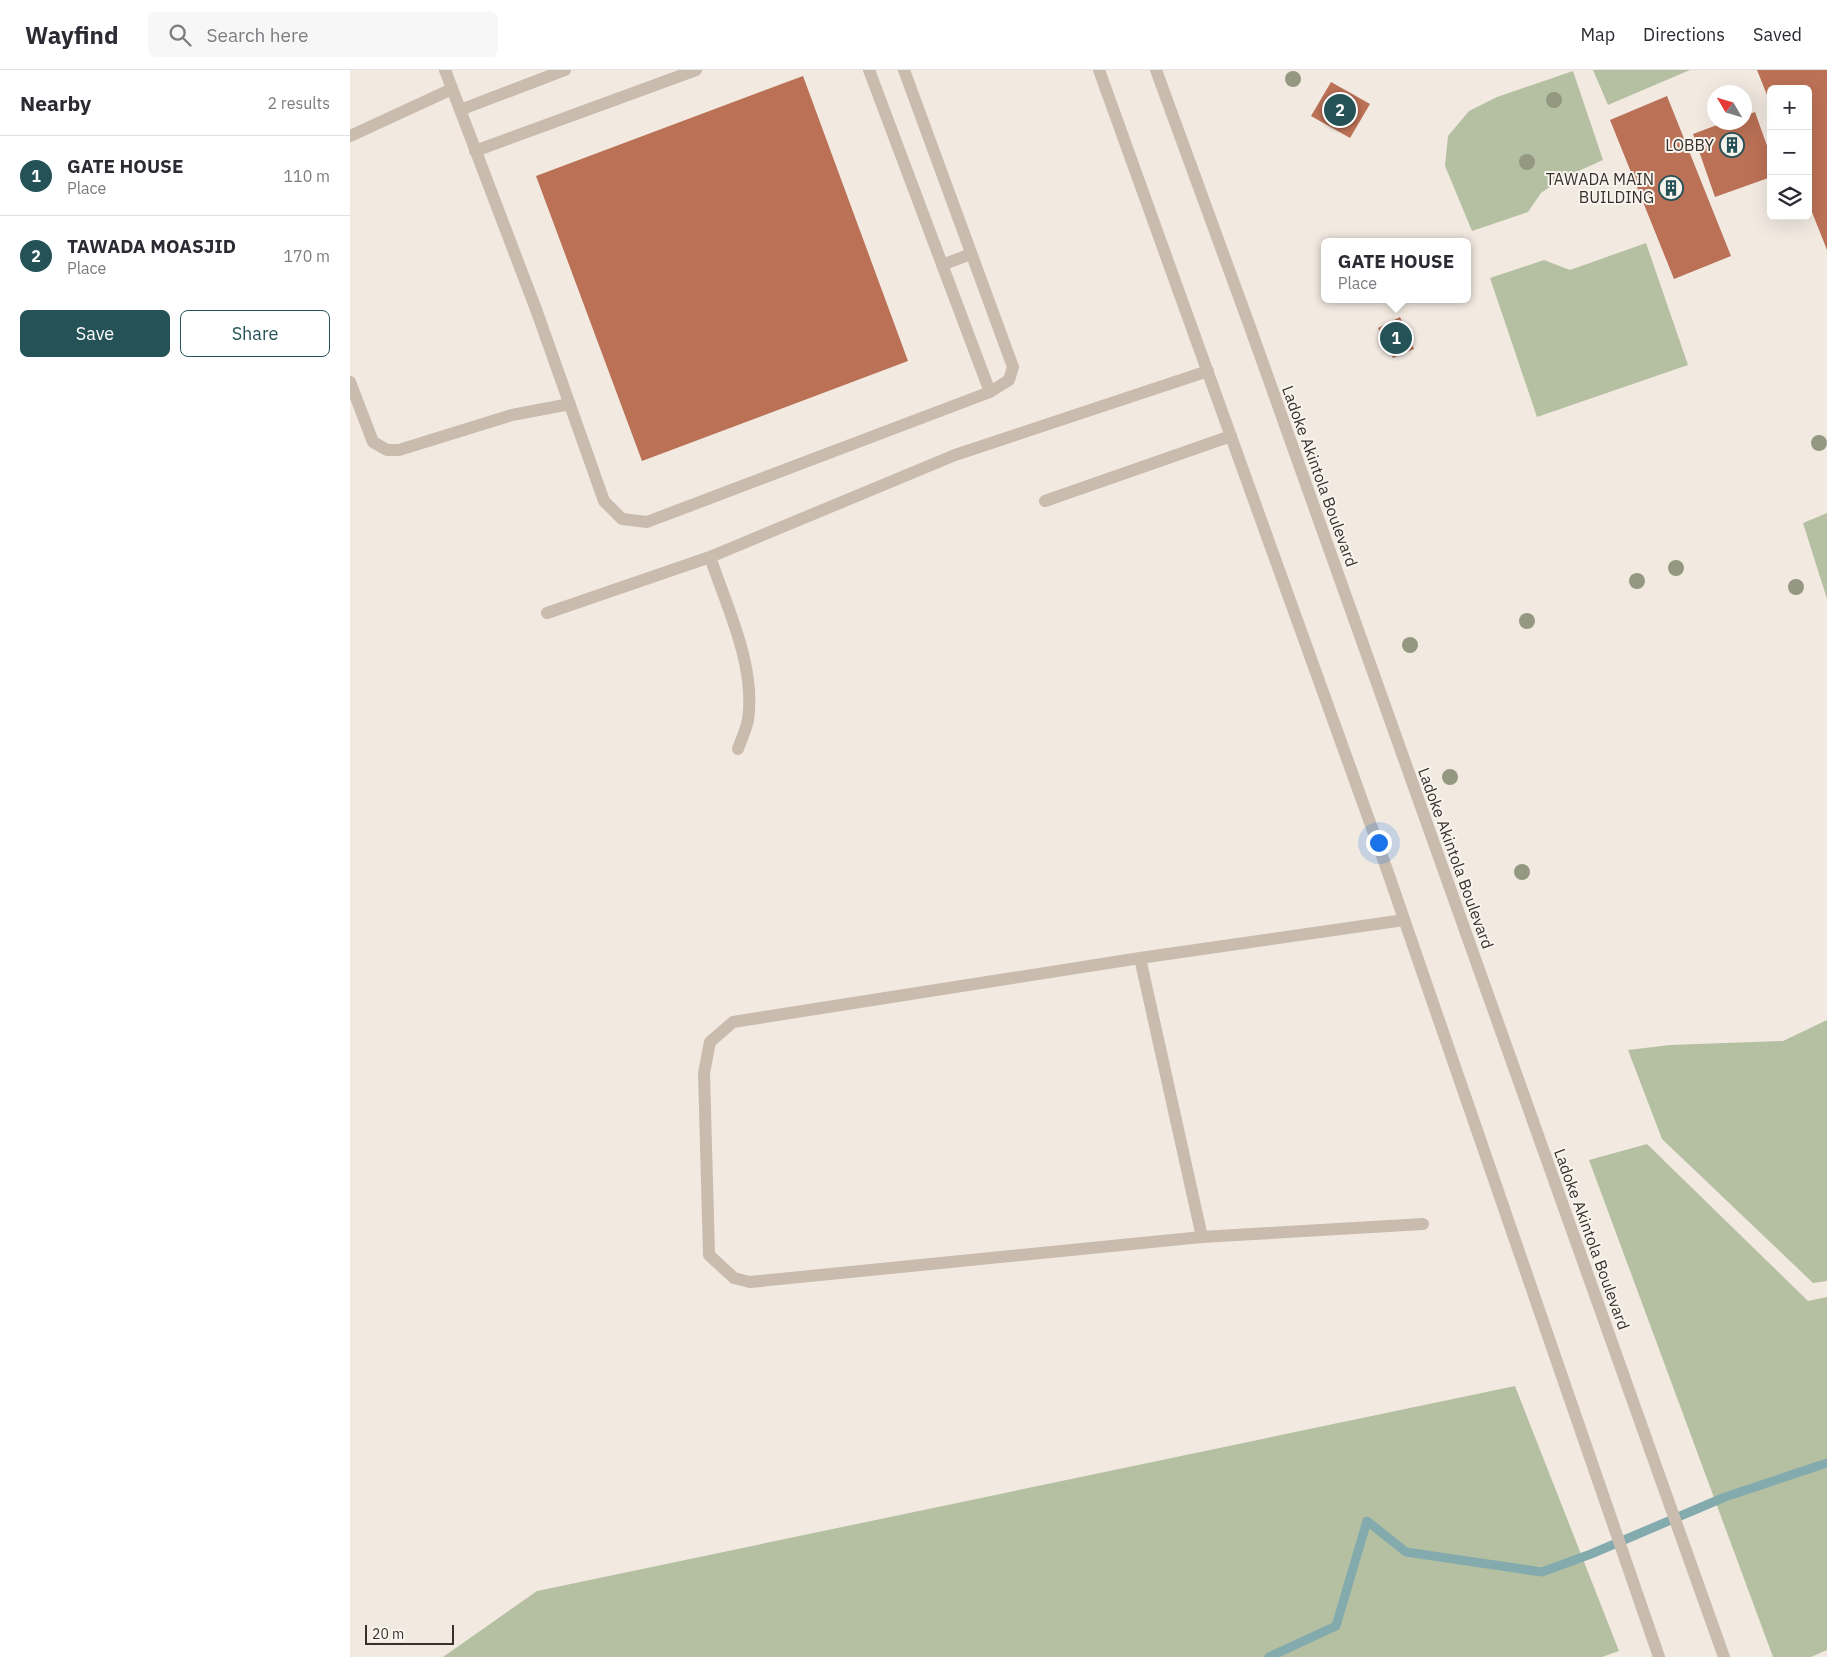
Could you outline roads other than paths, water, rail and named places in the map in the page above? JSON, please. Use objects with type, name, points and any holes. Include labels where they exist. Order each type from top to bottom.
[{"type":"street","points":[[445,70],[537,312],[604,501],[622,519],[647,522],[990,392],[1009,380],[1013,367],[904,70]]},
{"type":"street","points":[[460,110],[565,70]]},
{"type":"street","points":[[475,152],[682,72],[696,70]]},
{"type":"street","points":[[869,70],[990,392]]},
{"type":"street","points":[[1100,70],[1404,920],[1659,1657]]},
{"type":"street","name":"Ladoke Akintola Boulevard","points":[[1156,70],[1257,346],[1724,1657]]},
{"type":"street","points":[[350,136],[452,89]]},
{"type":"street","points":[[942,265],[971,254]]},
{"type":"street","points":[[547,613],[710,557],[955,455],[1208,371]]},
{"type":"street","points":[[350,382],[373,442],[387,450],[399,450],[512,415],[570,404]]},
{"type":"street","points":[[1045,501],[1231,436]]},
{"type":"street","points":[[710,557],[747,664],[750,701],[748,722],[738,749]]},
{"type":"street","points":[[1404,920],[1140,958],[733,1022],[710,1042],[704,1073],[708,1255],[734,1278],[750,1282],[1202,1237],[1424,1224]]},
{"type":"street","points":[[1140,958],[1202,1237]]},
{"type":"waterway","points":[[1269,1657],[1336,1626],[1367,1521],[1406,1552],[1542,1572],[1591,1554],[1725,1497],[1827,1463]]},
{"type":"place","name":"TAWADA MOASJID","points":[[1340,110]]},
{"type":"place","name":"LOBBY","points":[[1732,145]]},
{"type":"place","name":"TAWADA MAIN BUILDING","points":[[1671,188]]},
{"type":"place","name":"GATE HOUSE","points":[[1396,338]]}]
